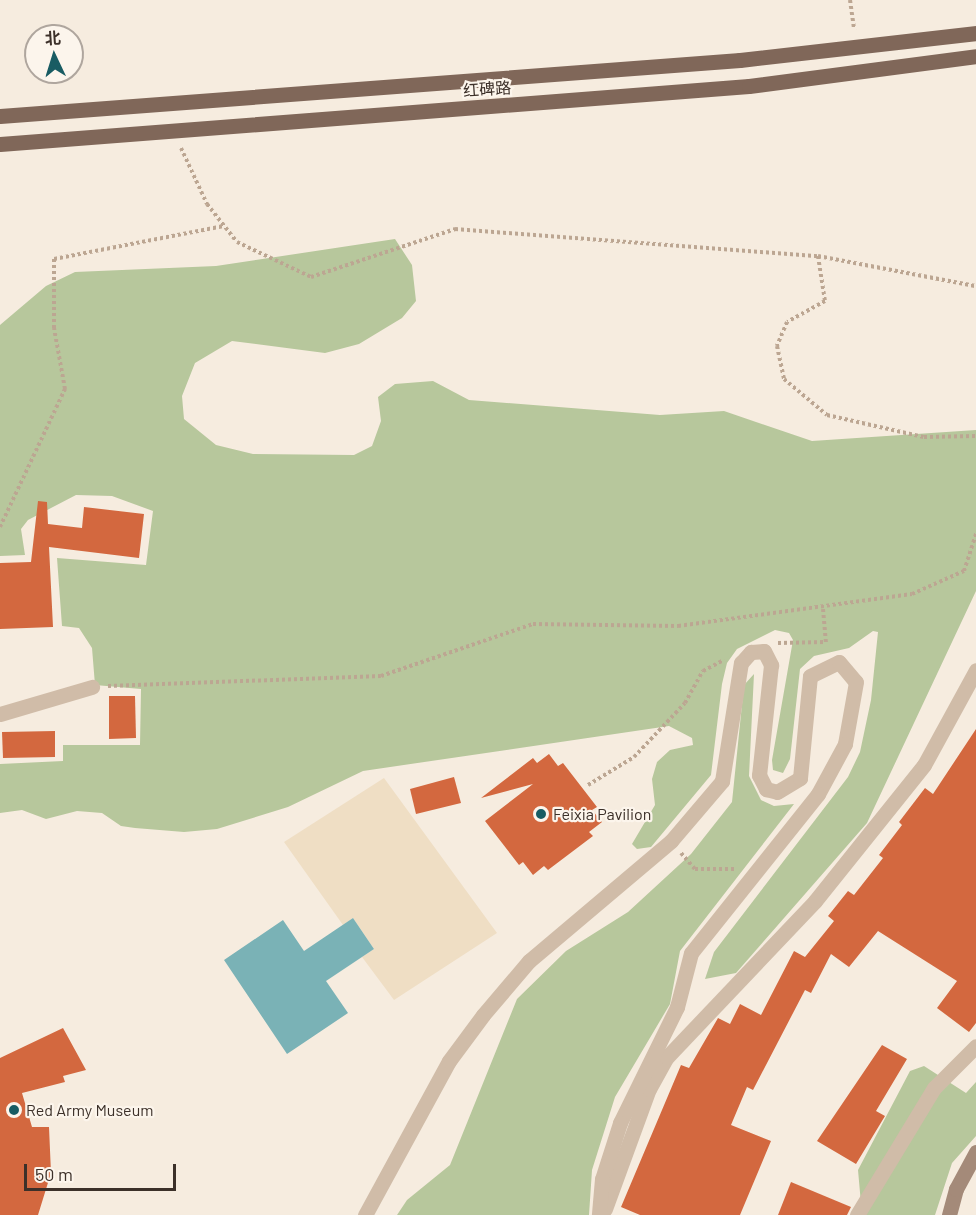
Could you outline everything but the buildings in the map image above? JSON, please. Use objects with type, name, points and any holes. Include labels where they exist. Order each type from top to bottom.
[{"type":"main road","points":[[0,116],[431,86],[976,33]]},
{"type":"main road","name":"红碑路","points":[[0,144],[749,86],[976,56]]},
{"type":"street","points":[[365,1215],[449,1061],[483,1015],[529,961],[670,841],[722,782],[741,663],[751,652],[764,651],[771,665],[759,775],[766,789],[777,792],[800,778],[807,685],[810,676],[830,664],[839,662],[849,669],[856,682],[844,744],[818,794],[752,872],[691,953],[677,1007],[620,1123],[602,1179],[599,1215]]},
{"type":"street","points":[[604,1215],[626,1147],[667,1057],[814,901],[924,765],[976,670]]},
{"type":"street","points":[[0,714],[92,687]]},
{"type":"street","points":[[856,1215],[934,1088],[976,1047]]},
{"type":"street","points":[[949,1215],[956,1189],[976,1152]]},
{"type":"path","points":[[850,0],[856,46]]},
{"type":"path","points":[[173,131],[207,204],[237,242],[311,277],[455,230],[818,256],[976,286]]},
{"type":"path","points":[[0,527],[65,389],[54,328],[54,259],[224,226]]},
{"type":"path","points":[[818,256],[825,301],[787,322],[777,346],[783,379],[827,415],[924,437],[976,436]]},
{"type":"path","points":[[92,687],[381,676],[533,624],[678,626],[779,610],[823,609],[912,594],[964,571],[976,533]]},
{"type":"path","points":[[823,609],[825,642],[830,664]]},
{"type":"path","points":[[772,644],[825,642]]},
{"type":"path","points":[[588,785],[634,756],[685,703],[703,672],[732,655]]},
{"type":"path","points":[[670,841],[695,869],[752,872]]},
{"type":"green space","points":[[395,239],[412,265],[416,301],[402,318],[359,344],[325,353],[232,341],[195,363],[182,396],[184,419],[216,445],[253,454],[354,455],[372,446],[381,421],[378,397],[395,384],[433,381],[469,400],[660,415],[724,411],[812,441],[976,430],[976,591],[867,823],[736,973],[705,979],[714,952],[848,777],[860,752],[871,700],[878,632],[873,631],[849,648],[814,656],[800,669],[790,759],[783,773],[773,770],[772,760],[793,640],[789,633],[775,630],[737,649],[727,663],[722,684],[711,775],[651,847],[637,849],[632,844],[655,805],[652,779],[657,762],[670,750],[693,745],[692,738],[669,726],[363,771],[288,807],[217,829],[184,832],[135,828],[121,826],[102,813],[77,811],[46,819],[22,810],[0,813],[0,764],[63,761],[63,745],[140,745],[141,689],[95,685],[92,648],[79,628],[62,626],[57,558],[146,565],[153,511],[112,496],[76,495],[28,520],[21,529],[25,555],[0,556],[0,325],[46,286],[75,272],[216,266]]},
{"type":"green space","points":[[754,674],[749,776],[761,800],[774,806],[794,804],[680,951],[670,1004],[615,1097],[592,1170],[589,1215],[397,1215],[407,1200],[450,1165],[517,999],[566,951],[628,912],[691,854],[732,802],[744,685]]},
{"type":"green space","points":[[924,1066],[966,1093],[976,1082],[976,1136],[952,1163],[935,1215],[862,1215],[858,1170],[910,1071]]},
{"type":"shaded area","points":[[384,778],[497,933],[394,1000],[362,957],[374,949],[353,918],[343,925],[284,842]]},
{"type":"water","points":[[353,918],[374,949],[326,981],[348,1013],[287,1054],[224,960],[283,920],[304,951]]},
{"type":"place","name":"Feixia Pavilion","points":[[541,814]]},
{"type":"place","name":"Red Army Museum","points":[[14,1110]]}]
